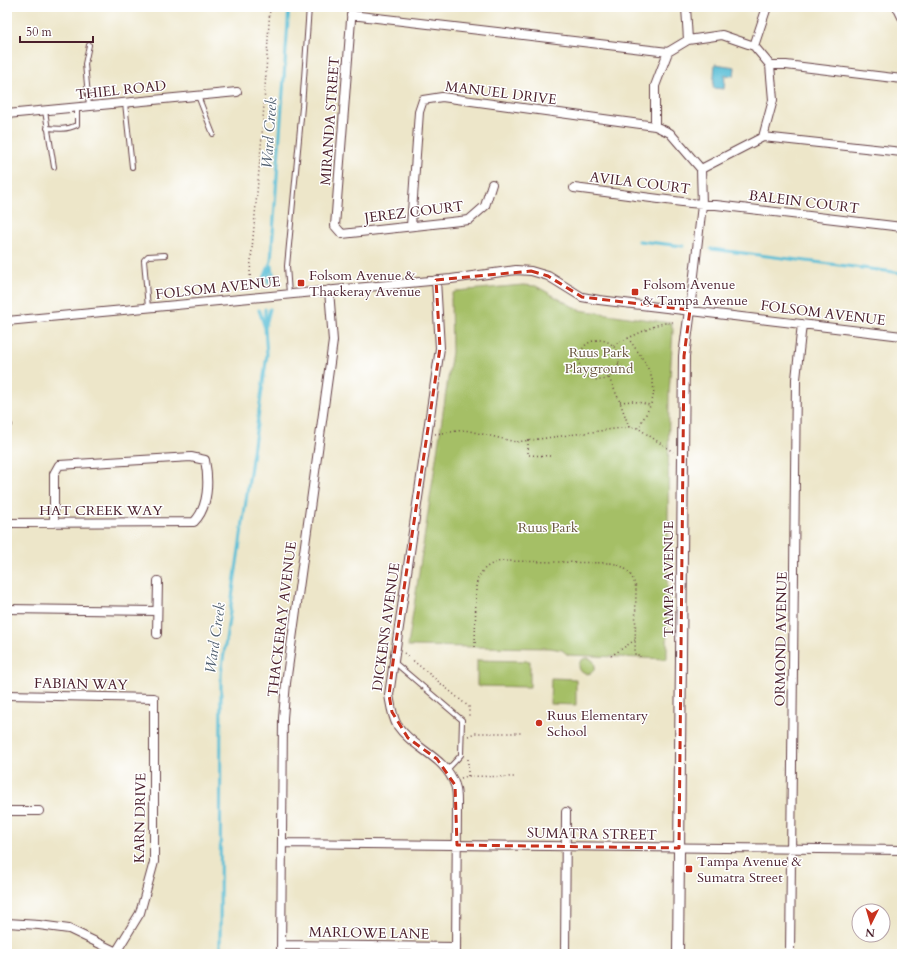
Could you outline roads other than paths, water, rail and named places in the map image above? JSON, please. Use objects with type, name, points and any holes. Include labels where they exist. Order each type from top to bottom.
[{"type":"street","points":[[686,7],[688,40]]},
{"type":"street","points":[[754,46],[767,7]]},
{"type":"street","points":[[897,7],[902,17]]},
{"type":"street","points":[[352,11],[668,52]]},
{"type":"street","name":"MIRANDA STREET","points":[[342,234],[335,226],[352,11]]},
{"type":"street","points":[[763,137],[773,100],[770,65],[754,46],[722,35],[688,40],[668,52],[655,86],[655,126],[670,133],[701,169],[763,137],[902,152]]},
{"type":"street","points":[[770,65],[902,79]]},
{"type":"street","name":"THIEL ROAD","points":[[7,114],[237,92]]},
{"type":"street","name":"MANUEL DRIVE","points":[[411,226],[419,112],[423,100],[442,97],[655,126]]},
{"type":"street","name":"TAMPA AVENUE","points":[[678,954],[684,356],[702,204],[701,169]]},
{"type":"street","name":"JEREZ COURT","points":[[342,234],[469,220],[485,206],[492,184]]},
{"type":"street","name":"AVILA COURT","points":[[574,188],[702,204]]},
{"type":"street","name":"BALEIN COURT","points":[[702,204],[902,227]]},
{"type":"street","name":"FOLSOM AVENUE","points":[[7,321],[436,280],[516,270],[531,271],[548,276],[582,296],[902,336]]},
{"type":"street","name":"DICKENS AVENUE","points":[[436,280],[440,348],[389,695],[392,712],[397,725],[408,738],[437,760],[447,770],[453,781],[458,803],[456,951]]},
{"type":"street","name":"THACKERAY AVENUE","points":[[282,954],[283,718],[286,684],[333,341],[329,290]]},
{"type":"street","name":"ORMOND AVENUE","points":[[790,954],[796,379],[802,324]]},
{"type":"street","name":"HAT CREEK WAY","points":[[7,523],[54,523],[194,522],[202,514],[209,478],[205,460],[191,457],[59,464],[54,474],[54,523]]},
{"type":"street","points":[[157,634],[158,581]]},
{"type":"street","points":[[7,609],[157,611]]},
{"type":"street","name":"FABIAN WAY","points":[[7,695],[154,698]]},
{"type":"street","name":"KARN DRIVE","points":[[118,953],[140,913],[154,862],[154,698]]},
{"type":"street","points":[[7,811],[39,811]]},
{"type":"street","points":[[565,954],[566,812]]},
{"type":"street","name":"SUMATRA STREET","points":[[282,843],[902,850]]},
{"type":"street","points":[[7,923],[69,929],[118,953]]},
{"type":"street","name":"MARLOWE LANE","points":[[282,945],[456,951]]},
{"type":"lane","points":[[289,294],[287,266],[309,7]]},
{"type":"lane","points":[[88,45],[85,64],[89,106]]},
{"type":"lane","points":[[198,96],[213,134]]},
{"type":"lane","points":[[125,103],[132,167]]},
{"type":"lane","points":[[47,128],[72,128],[76,125],[76,108]]},
{"type":"lane","points":[[44,110],[54,167]]},
{"type":"lane","points":[[148,308],[144,260],[148,256],[165,255]]},
{"type":"lane","points":[[393,662],[462,720],[461,755],[447,770]]},
{"type":"water","points":[[715,64],[735,67],[734,76],[725,75],[724,89],[713,88]]},
{"type":"waterway","name":"Ward Creek","points":[[262,283],[271,261],[289,7]]},
{"type":"waterway","points":[[639,241],[683,246]]},
{"type":"waterway","points":[[711,249],[902,273]]},
{"type":"waterway","name":"Ward Creek","points":[[268,283],[270,266]]},
{"type":"waterway","name":"Ward Creek","points":[[272,266],[274,282]]},
{"type":"waterway","name":"Ward Creek","points":[[265,309],[265,324]]},
{"type":"waterway","name":"Ward Creek","points":[[265,328],[270,309]]},
{"type":"waterway","name":"Ward Creek","points":[[220,954],[221,674],[267,355],[265,328],[259,310]]},
{"type":"place","name":"Folsom Avenue & Thackeray Avenue","points":[[301,283]]},
{"type":"place","name":"Folsom Avenue & Tampa Avenue","points":[[635,292]]},
{"type":"place","name":"Ruus Elementary School","points":[[539,723]]},
{"type":"place","name":"Tampa Avenue & Sumatra Street","points":[[689,869]]},
{"type":"park label","name":"Ruus Park Playground","points":[[599,360]]},
{"type":"park label","name":"Ruus Park","points":[[548,527]]}]
